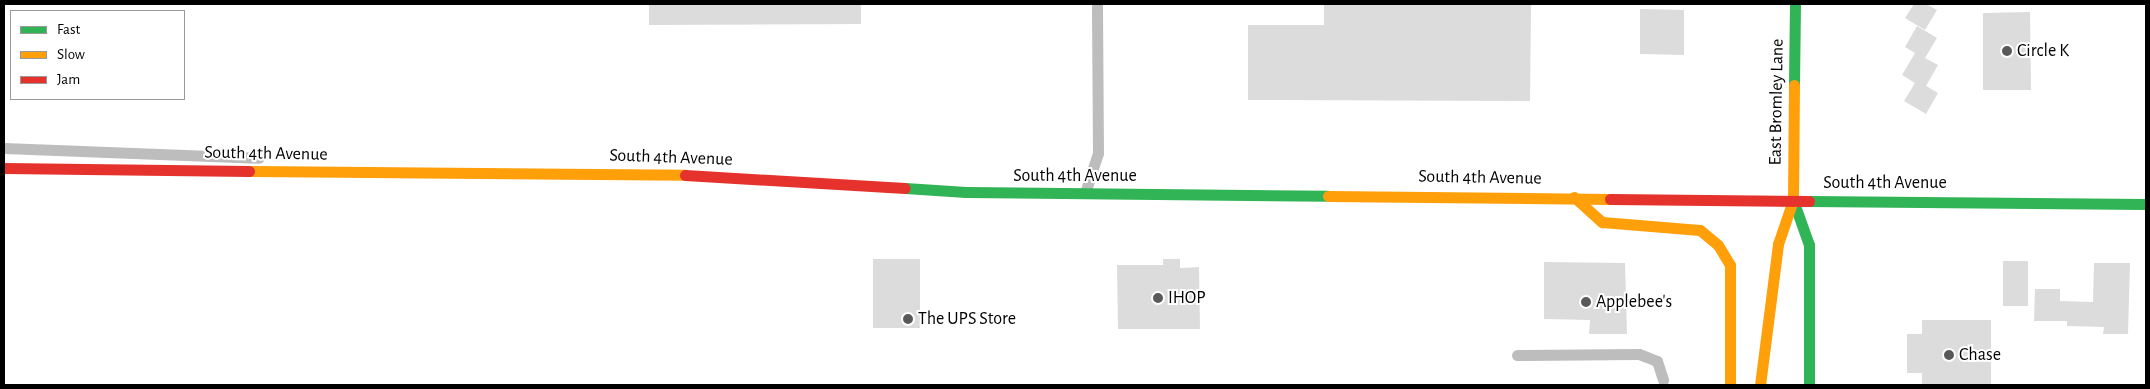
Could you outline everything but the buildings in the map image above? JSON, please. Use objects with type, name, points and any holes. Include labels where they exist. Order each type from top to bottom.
[{"type":"main road","name":"East Bromley Lane","points":[[1760,385],[1778,244],[1793,200],[1795,4]]},
{"type":"main road","name":"South 4th Avenue","points":[[4,168],[684,175],[942,192],[2146,204]]},
{"type":"main road","points":[[1574,197],[1602,222],[1700,230],[1718,244],[1730,265],[1730,385]]},
{"type":"main road","name":"East Bromley Lane","points":[[1793,200],[1809,244],[1809,385]]},
{"type":"lane","points":[[1084,194],[1098,153],[1097,4]]},
{"type":"lane","points":[[4,148],[284,159],[311,172]]},
{"type":"lane","points":[[1517,355],[1639,354],[1657,361],[1662,380]]},
{"type":"traffic: fast","points":[[1794,85],[1795,4]]},
{"type":"traffic: fast","points":[[905,188],[966,192],[1328,196]]},
{"type":"traffic: fast","points":[[1793,200],[1809,245],[1809,385]]},
{"type":"traffic: fast","points":[[1809,201],[2146,204]]},
{"type":"traffic: slow","points":[[1760,385],[1778,244],[1793,200],[1794,85]]},
{"type":"traffic: slow","points":[[249,171],[685,175]]},
{"type":"traffic: slow","points":[[1328,196],[1610,199]]},
{"type":"traffic: slow","points":[[1574,197],[1602,222],[1700,230],[1718,245],[1730,265],[1730,385]]},
{"type":"traffic: jam","points":[[4,168],[249,171]]},
{"type":"traffic: jam","points":[[685,175],[905,188]]},
{"type":"traffic: jam","points":[[1610,199],[1809,201]]},
{"type":"place","name":"Circle K","points":[[2007,51]]},
{"type":"place","name":"IHOP","points":[[1158,298]]},
{"type":"place","name":"Applebee's","points":[[1586,302]]},
{"type":"place","name":"The UPS Store","points":[[908,319]]},
{"type":"place","name":"Chase","points":[[1949,355]]}]
